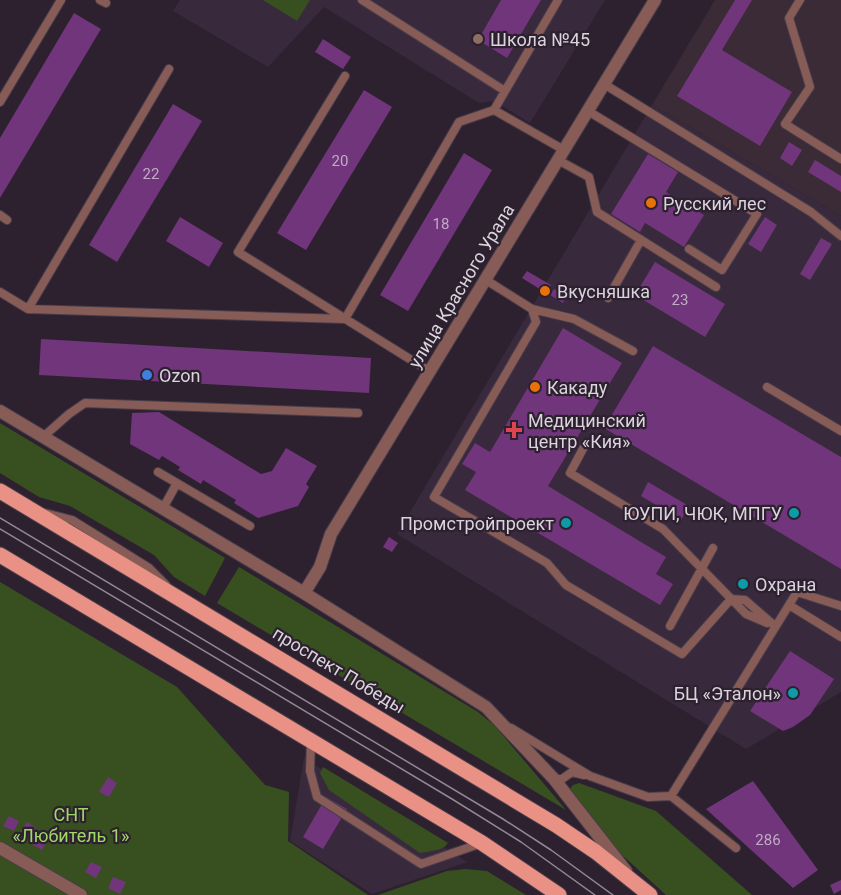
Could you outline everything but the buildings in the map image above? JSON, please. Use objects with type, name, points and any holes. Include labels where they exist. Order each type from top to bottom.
[{"type":"main road","name":"проспект Победы","points":[[0,491],[556,825],[650,895]]},
{"type":"main road","points":[[0,555],[482,843],[559,895]]},
{"type":"street","name":"улица Красного Урала","points":[[304,593],[320,567],[331,534],[655,0]]},
{"type":"street","points":[[0,411],[304,593],[486,707],[554,779],[634,882]]},
{"type":"street","points":[[0,848],[81,895]]},
{"type":"lane","points":[[0,102],[61,0]]},
{"type":"lane","points":[[362,0],[505,91]]},
{"type":"lane","points":[[345,319],[459,122],[494,110],[558,0]]},
{"type":"lane","points":[[800,0],[789,18],[810,87],[785,124],[841,159]]},
{"type":"lane","points":[[28,309],[168,69]]},
{"type":"lane","points":[[345,76],[238,252],[429,371]]},
{"type":"lane","points":[[604,84],[811,212],[841,236]]},
{"type":"lane","points":[[494,110],[561,155],[589,177],[597,212],[716,287]]},
{"type":"lane","points":[[588,111],[757,214],[722,270],[689,249]]},
{"type":"lane","points":[[608,298],[641,240]]},
{"type":"lane","points":[[486,280],[532,309],[574,319],[633,351]]},
{"type":"lane","points":[[0,292],[28,309],[345,319]]},
{"type":"lane","points":[[532,309],[536,322],[434,496],[547,563],[566,585],[682,654],[731,599]]},
{"type":"lane","points":[[767,387],[841,431]]},
{"type":"lane","points":[[43,438],[85,403],[358,414]]},
{"type":"lane","points":[[584,447],[570,473],[663,529],[731,599],[745,600],[775,626]]},
{"type":"lane","points":[[158,472],[250,526]]},
{"type":"lane","points":[[162,510],[177,483]]},
{"type":"lane","points":[[670,626],[713,548]]},
{"type":"lane","points":[[671,796],[797,592],[841,606]]},
{"type":"lane","points":[[789,605],[841,637]]},
{"type":"lane","points":[[503,723],[590,776]]},
{"type":"lane","points":[[311,740],[310,771],[317,796],[421,864],[482,843]]},
{"type":"lane","points":[[554,779],[562,779],[573,772],[648,797],[671,796],[736,848]]},
{"type":"shaded area","name":"Школа №45","points":[[180,0],[605,0],[530,123],[494,101],[479,103],[324,7],[268,67],[173,11]]},
{"type":"shaded area","points":[[715,0],[841,0],[841,216],[652,105]]},
{"type":"shaded area","points":[[652,105],[841,216],[841,692],[746,749],[397,534]]},
{"type":"shaded area","points":[[304,758],[467,862],[372,894],[290,841]]},
{"type":"green space","points":[[263,0],[310,0],[297,21]]},
{"type":"green space","points":[[0,423],[225,558],[205,596],[174,577],[154,555],[70,506],[39,497],[0,473]]},
{"type":"green space","points":[[239,567],[478,712],[495,726],[566,810],[217,603]]},
{"type":"green space","name":"СНТ «Любитель 1»","points":[[0,582],[177,687],[265,785],[289,792],[288,841],[368,895],[0,895]]},
{"type":"green space","points":[[323,767],[448,843],[440,849],[420,853],[329,790],[320,773]]},
{"type":"green space","points":[[579,783],[656,811],[752,895],[666,895],[621,854],[571,795],[569,790],[573,785]]},
{"type":"green space","points":[[465,869],[487,871],[526,895],[378,895],[447,871]]},
{"type":"tram line","points":[[0,518],[503,819],[613,895]]},
{"type":"tram line","points":[[0,529],[452,799],[521,842],[595,895]]},
{"type":"place","name":"Школа №45","points":[[478,39]]},
{"type":"place","name":"Русский лес","points":[[651,203]]},
{"type":"place","name":"Вкусняшка","points":[[545,291]]},
{"type":"place","name":"Ozon","points":[[147,375]]},
{"type":"place","name":"Какаду","points":[[535,387]]},
{"type":"place","name":"Медицинский центр «Кия»","points":[[514,430]]},
{"type":"place","name":"ЮУПИ, ЧЮК, МПГУ","points":[[794,513]]},
{"type":"place","name":"Промстройпроект","points":[[566,523]]},
{"type":"place","name":"Охрана","points":[[743,584]]},
{"type":"place","name":"БЦ «Эталон»","points":[[793,693]]}]
